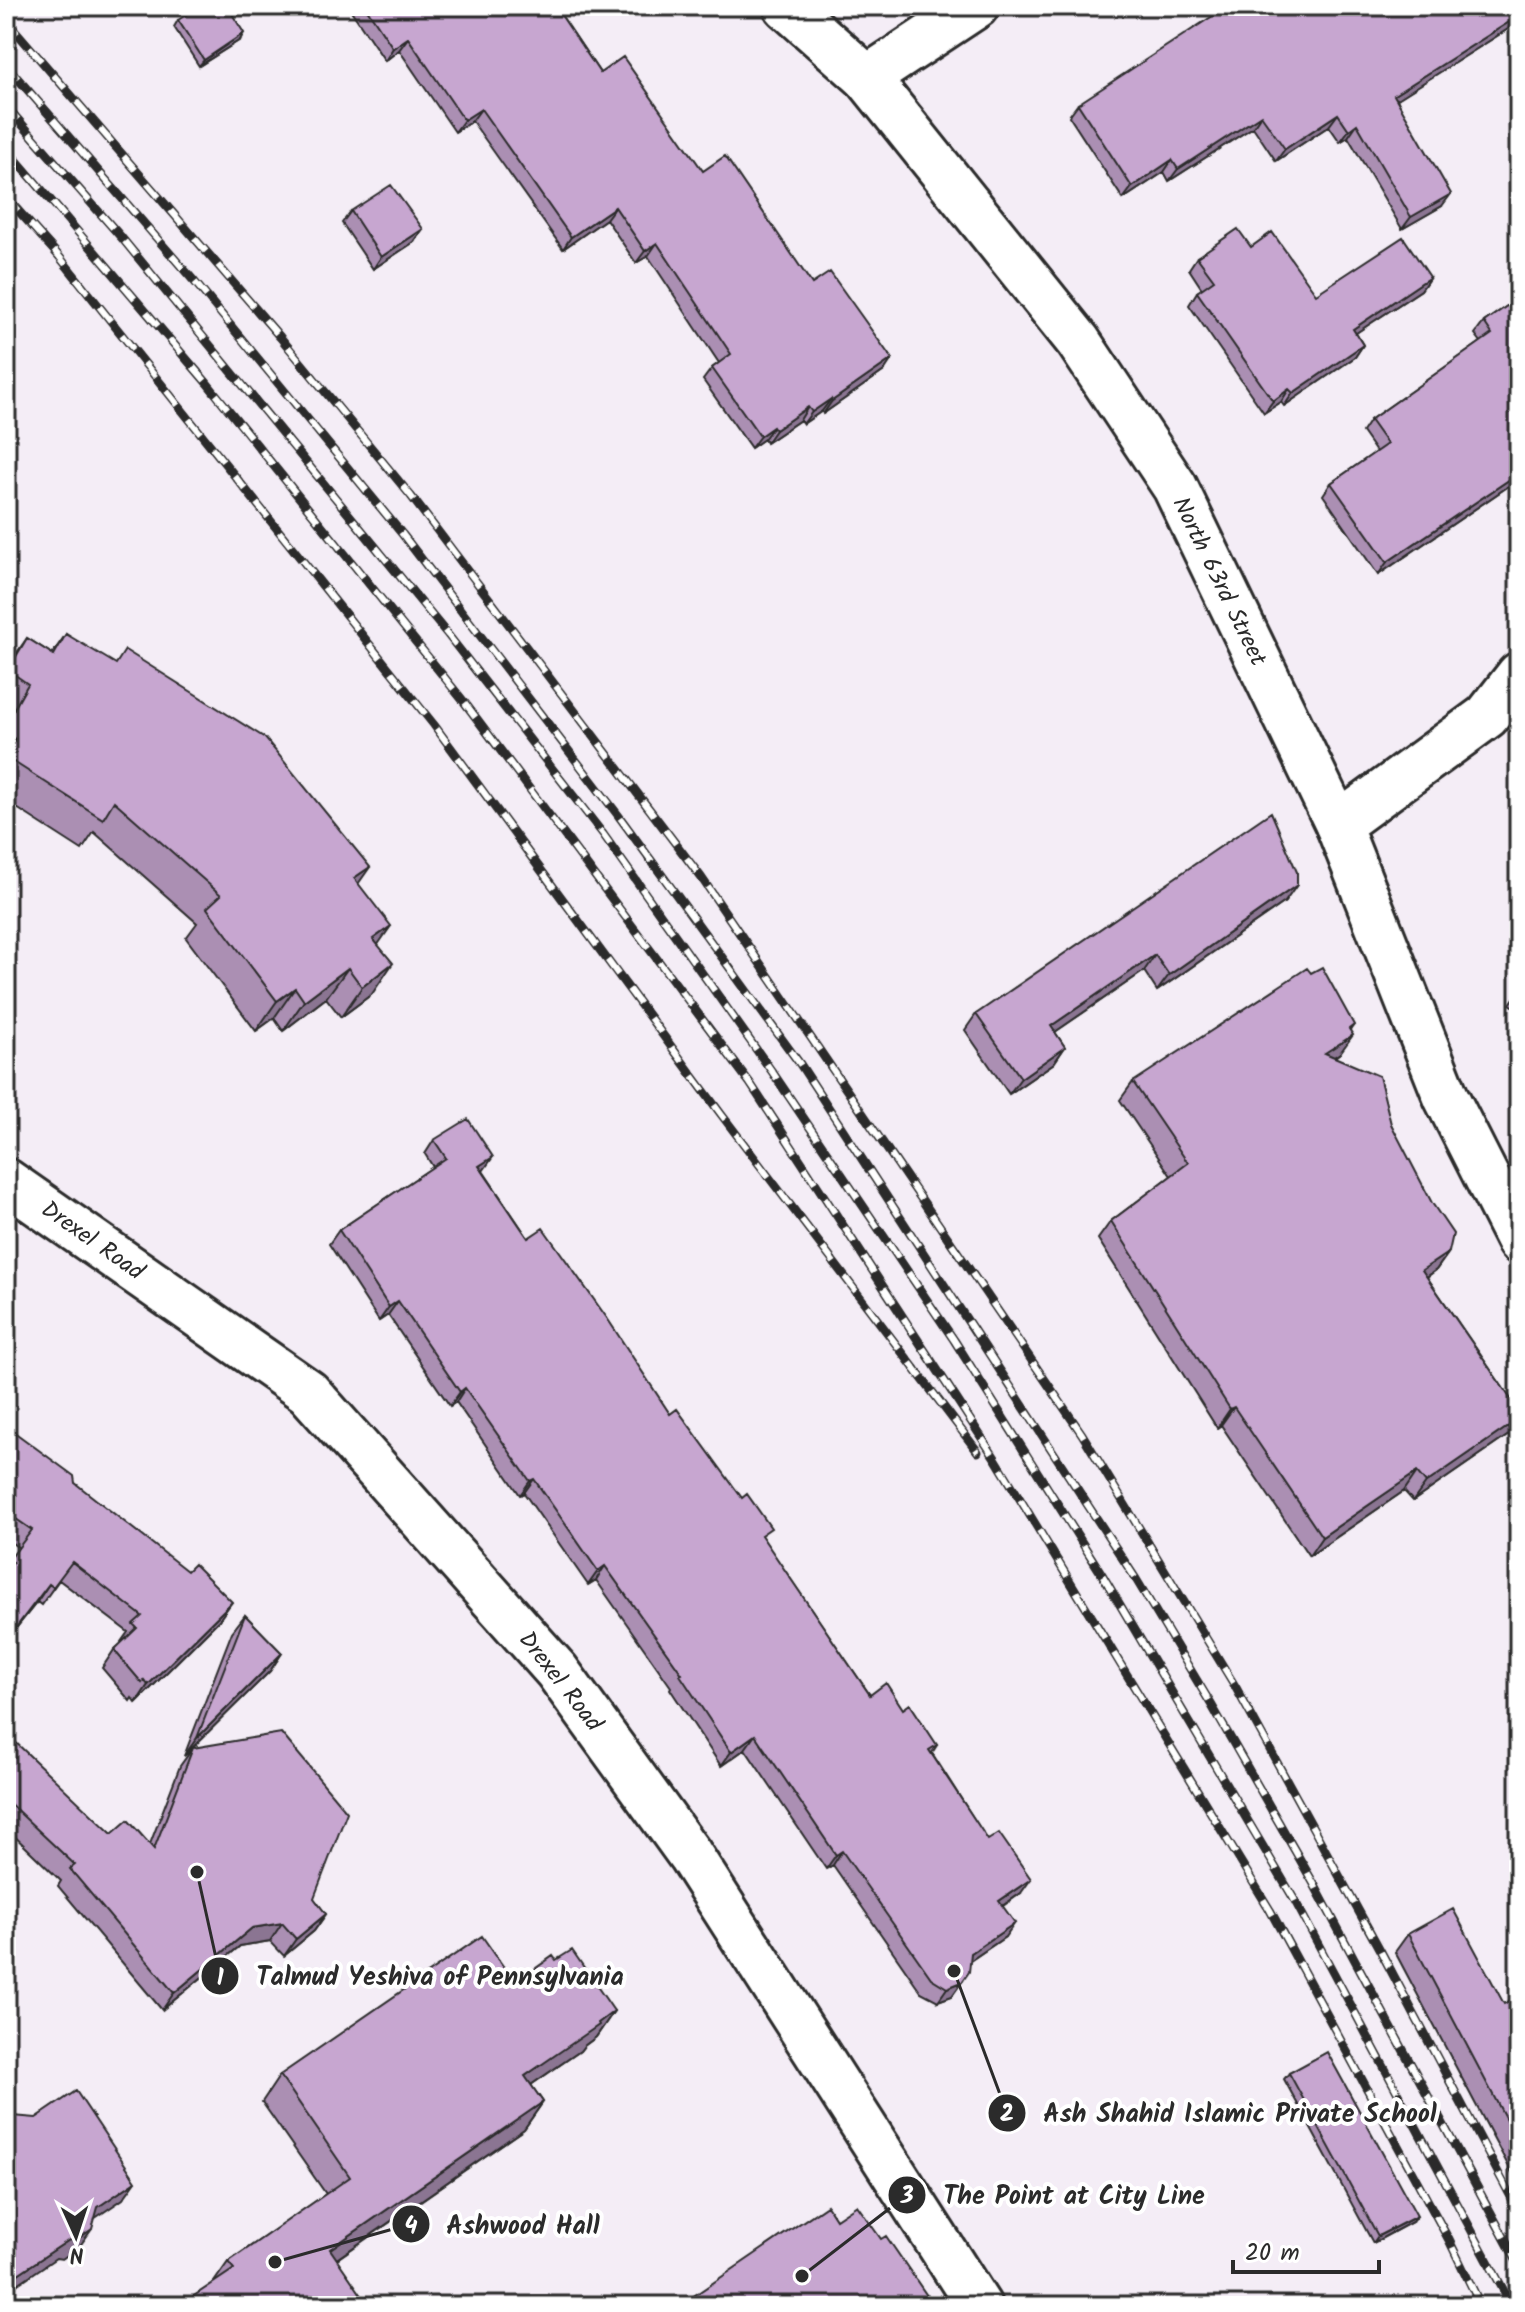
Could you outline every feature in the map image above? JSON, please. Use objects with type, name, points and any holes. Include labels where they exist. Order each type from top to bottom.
[{"type":"street","name":"North 63rd Street","points":[[786,6],[867,78],[1078,341],[1175,487],[1338,825],[1446,1097],[1519,1241]]},
{"type":"street","points":[[867,78],[976,6]]},
{"type":"street","points":[[1338,825],[1487,716],[1519,675]]},
{"type":"street","name":"Drexel Road","points":[[6,1181],[308,1392],[557,1671],[690,1855],[979,2306]]},
{"type":"building","points":[[200,6],[227,6],[244,33],[204,60],[178,20]]},
{"type":"building","points":[[365,6],[555,6],[600,73],[623,57],[703,171],[725,156],[812,284],[830,272],[892,359],[832,401],[812,412],[808,407],[775,430],[773,427],[760,436],[712,368],[731,354],[657,243],[645,251],[615,207],[571,237],[481,109],[464,120],[408,38],[393,48]]},
{"type":"building","points":[[1228,6],[1510,6],[1517,17],[1394,95],[1451,194],[1411,217],[1357,124],[1349,130],[1338,114],[1285,149],[1261,115],[1178,169],[1172,160],[1132,187],[1078,104]]},
{"type":"building","points":[[391,185],[423,229],[381,257],[351,211]]},
{"type":"building","points":[[1238,229],[1251,247],[1272,232],[1316,294],[1403,237],[1430,277],[1353,329],[1363,345],[1293,393],[1289,389],[1273,401],[1197,292],[1214,280],[1197,257]]},
{"type":"building","points":[[1517,299],[1519,473],[1387,562],[1331,483],[1387,444],[1370,420],[1492,334],[1484,322]]},
{"type":"building","points":[[66,634],[116,664],[125,650],[265,738],[370,867],[354,878],[391,926],[373,939],[393,963],[362,987],[348,968],[304,1001],[295,988],[277,1001],[207,908],[221,895],[114,801],[103,819],[6,757],[15,739],[6,733],[6,723],[28,684],[8,670],[27,638],[54,655]]},
{"type":"building","points":[[1271,812],[1297,872],[1297,885],[1169,975],[1155,955],[1051,1026],[1065,1047],[1021,1078],[976,1014]]},
{"type":"building","points":[[1322,967],[1354,1025],[1349,1029],[1353,1035],[1325,1053],[1379,1076],[1391,1124],[1432,1203],[1453,1234],[1449,1252],[1422,1270],[1519,1411],[1519,1419],[1426,1483],[1417,1472],[1322,1537],[1234,1407],[1230,1409],[1111,1221],[1188,1163],[1133,1082],[1307,968],[1311,973]]},
{"type":"building","points":[[468,1119],[493,1157],[479,1166],[528,1238],[543,1228],[670,1414],[677,1409],[742,1498],[747,1494],[771,1528],[761,1535],[870,1695],[886,1683],[903,1709],[910,1704],[937,1745],[929,1750],[988,1840],[999,1833],[1031,1879],[999,1901],[1015,1923],[971,1953],[969,1972],[962,1982],[947,1988],[931,1978],[842,1851],[836,1855],[755,1735],[731,1752],[682,1674],[605,1566],[598,1571],[465,1388],[460,1392],[398,1301],[389,1307],[339,1230],[446,1158],[434,1140]]},
{"type":"building","points":[[6,1426],[74,1476],[75,1483],[187,1571],[194,1564],[232,1602],[148,1685],[144,1680],[142,1683],[114,1650],[137,1628],[133,1624],[142,1616],[72,1562],[53,1587],[49,1584],[14,1630],[6,1624],[6,1573],[13,1562],[9,1560],[32,1530],[6,1512]]},
{"type":"building","points":[[245,1615],[282,1653],[197,1738]]},
{"type":"building","points":[[281,1733],[347,1812],[314,1898],[326,1914],[296,1939],[282,1923],[252,1928],[174,1993],[70,1869],[75,1865],[6,1800],[6,1743],[11,1738],[112,1834],[128,1820],[154,1849],[193,1748]]},
{"type":"building","points":[[1453,1909],[1504,2004],[1519,1996],[1519,2144],[1408,1934]]},
{"type":"building","points":[[482,1936],[515,1983],[553,1956],[556,1960],[572,1950],[614,2011],[599,2025],[525,2076],[543,2102],[330,2249],[369,2306],[179,2306],[234,2269],[228,2262],[350,2177],[280,2075]]},
{"type":"building","points":[[1327,2052],[1417,2216],[1378,2236],[1289,2073]]},
{"type":"building","points":[[76,2091],[136,2181],[98,2207],[92,2229],[75,2241],[69,2240],[6,2282],[6,2121],[13,2116],[36,2118]]},
{"type":"building","points":[[827,2205],[836,2219],[857,2205],[881,2239],[886,2236],[934,2306],[679,2306]]},
{"type":"railway","points":[[6,20],[280,337],[411,496],[701,877],[1082,1434],[1235,1686],[1519,2212]]},
{"type":"railway","points":[[6,65],[194,281],[403,535],[618,815],[800,1064],[1136,1579],[1211,1704],[1314,1884],[1519,2265]]},
{"type":"railway","points":[[6,106],[121,237],[448,635],[603,834],[773,1073],[954,1340],[1103,1576],[1294,1899],[1512,2306]]},
{"type":"railway","points":[[6,148],[207,383],[465,703],[750,1083],[995,1458],[1270,1910],[1449,2240],[1481,2306]]},
{"type":"railway","points":[[6,197],[58,255],[434,725],[721,1114],[978,1452]]},
{"type":"place","name":"Talmud Yeshiva of Pennsylvania","points":[[197,1872]]},
{"type":"place","name":"Ash Shahid Islamic Private School","points":[[954,1971]]},
{"type":"place","name":"Ashwood Hall","points":[[275,2262]]},
{"type":"place","name":"The Point at City Line","points":[[802,2276]]}]
